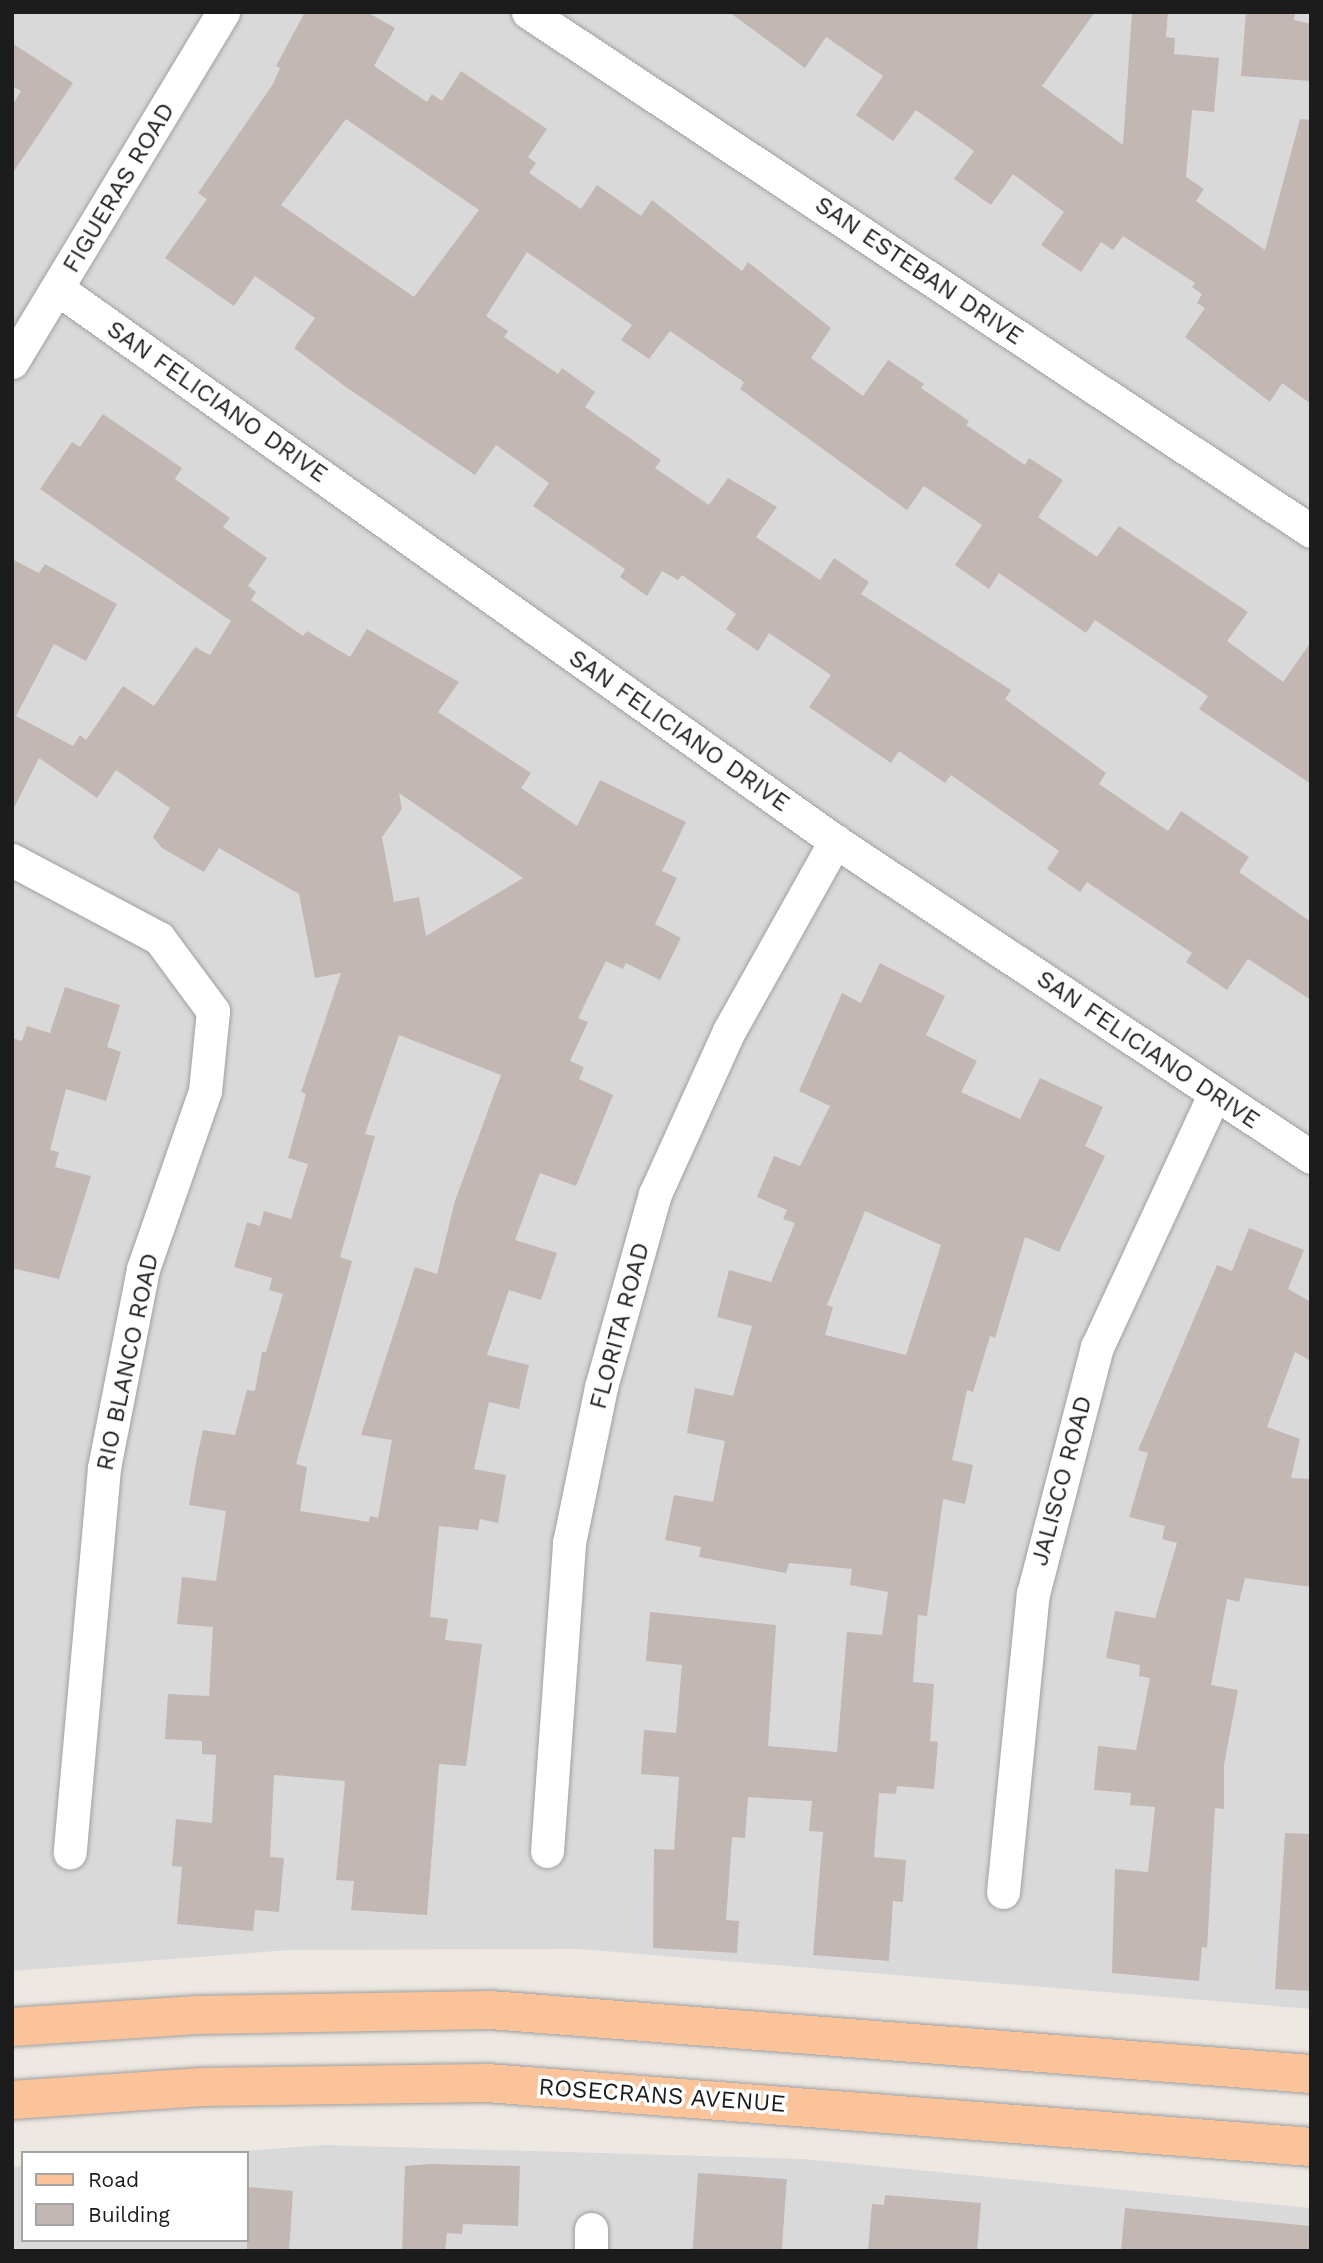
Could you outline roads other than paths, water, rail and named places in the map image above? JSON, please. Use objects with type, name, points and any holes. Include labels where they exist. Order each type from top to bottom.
[{"type":"main road","points":[[12,2027],[198,2015],[490,2010],[1311,2074]]},
{"type":"main road","name":"ROSECRANS AVENUE","points":[[12,2100],[203,2087],[487,2083],[1311,2147]]},
{"type":"street","name":"FIGUERAS ROAD","points":[[12,362],[223,12]]},
{"type":"street","name":"SAN ESTEBAN DRIVE","points":[[528,12],[1311,531]]},
{"type":"street","name":"SAN FELICIANO DRIVE","points":[[58,289],[835,841],[1311,1157]]},
{"type":"street","name":"FLORITA ROAD","points":[[547,1851],[569,1543],[601,1387],[652,1207],[729,1031],[835,841]]},
{"type":"street","name":"RIO BLANCO ROAD","points":[[12,860],[159,938],[213,1011],[205,1091],[143,1269],[104,1468],[70,1852]]},
{"type":"street","name":"JALISCO ROAD","points":[[1003,1892],[1033,1594],[1094,1360],[1214,1095]]}]
